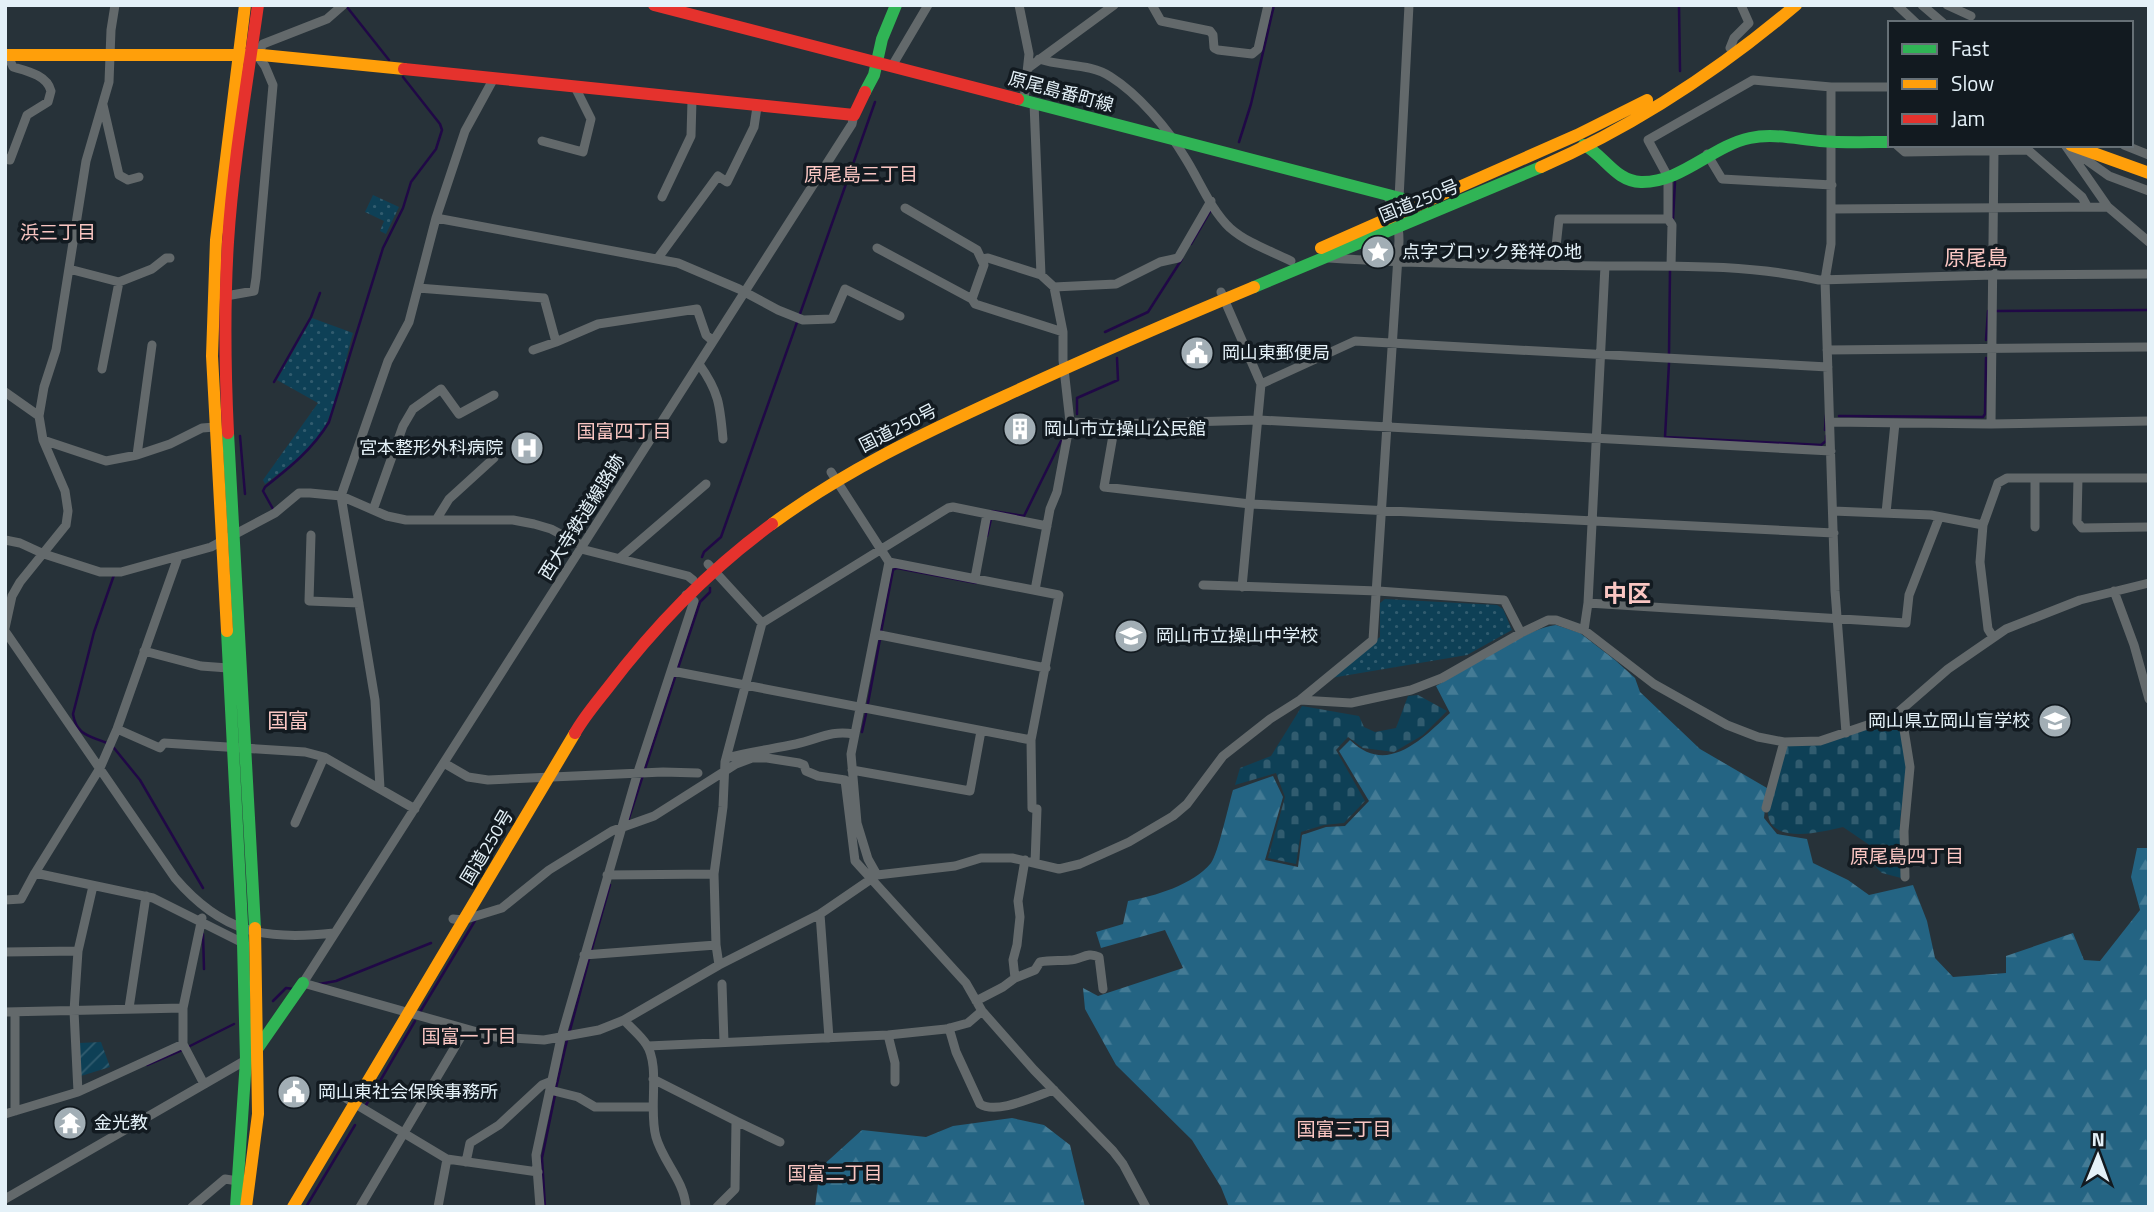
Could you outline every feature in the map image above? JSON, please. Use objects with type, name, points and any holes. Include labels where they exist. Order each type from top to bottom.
[{"type":"main road","points":[[245,5],[249,54],[234,178],[226,296],[226,401],[255,933],[258,1114],[247,1207]]},
{"type":"main road","points":[[236,1207],[247,1060],[212,356],[216,240],[258,5]]},
{"type":"main road","name":"原尾島番町線","points":[[654,5],[1423,204],[1438,206],[1461,202]]},
{"type":"main road","points":[[7,56],[249,54],[855,115],[874,75],[882,39],[896,5]]},
{"type":"main road","name":"国道250号","points":[[1223,296],[1296,259],[1635,107],[1730,48],[1785,5]]},
{"type":"main road","name":"国道250号","points":[[293,1207],[574,720],[626,651],[712,567],[781,506],[909,429],[1223,296],[1461,202],[1616,130],[1673,97],[1736,55],[1796,5]]},
{"type":"main road","points":[[1584,145],[1593,150],[1620,177],[1639,183],[1668,177],[1732,142],[1753,137],[1888,142]]},
{"type":"main road","points":[[2073,147],[2149,173]]},
{"type":"main road","name":"国道250号","points":[[685,594],[693,580],[712,567]]},
{"type":"main road","points":[[247,1060],[257,1050],[303,983]]},
{"type":"main road","name":"国道250号","points":[[283,1207],[352,1102]]},
{"type":"main road","points":[[251,1170],[253,1207]]},
{"type":"street","points":[[115,5],[109,82],[86,161],[56,350],[44,387],[39,416],[43,440],[65,491],[68,511],[66,525],[27,572],[12,596],[5,630],[175,878],[202,905],[241,928],[255,933],[289,936],[334,933]]},
{"type":"street","points":[[226,296],[254,291],[256,278],[273,85],[265,66],[249,54],[263,44],[327,19],[343,5]]},
{"type":"street","points":[[892,66],[928,5]]},
{"type":"street","points":[[1019,5],[1029,54],[1029,102],[1041,275]]},
{"type":"street","points":[[1028,68],[1114,5]]},
{"type":"street","points":[[1152,5],[1161,21],[1210,31],[1214,48],[1218,50],[1252,54],[1258,49],[1268,5]]},
{"type":"street","points":[[303,983],[495,1037],[527,1040],[566,1037],[599,1030],[624,1020],[719,965],[820,914],[873,876],[956,866],[981,858],[1012,858],[1059,869],[1080,864],[1155,829],[1186,804],[1223,756],[1270,719],[1300,700],[1373,640],[1399,228],[1392,196],[1409,5]]},
{"type":"street","points":[[1730,48],[1734,38],[1749,23],[1743,5]]},
{"type":"street","points":[[1897,5],[1914,21]]},
{"type":"street","points":[[1922,5],[1941,21]]},
{"type":"street","points":[[1947,5],[1970,16]]},
{"type":"street","points":[[5,159],[10,160],[27,115],[48,102],[51,91],[45,80],[31,72],[13,67],[7,56]]},
{"type":"street","points":[[1039,59],[1090,68],[1111,77],[1154,117],[1172,139],[1230,227],[1248,240],[1296,259],[1671,266],[1782,273],[1825,280],[2149,274]]},
{"type":"street","points":[[380,788],[374,700],[341,496],[388,361],[409,322],[436,218],[465,131],[494,78]]},
{"type":"street","points":[[1671,266],[1672,225],[1668,219],[1668,177],[1648,140],[1754,80],[1831,87],[1888,87]]},
{"type":"street","points":[[1831,87],[1831,244],[1825,280],[1838,620],[1846,733]]},
{"type":"street","points":[[542,141],[583,152],[591,119],[575,88]]},
{"type":"street","points":[[662,197],[691,136],[692,100]]},
{"type":"street","points":[[102,103],[119,175],[128,180],[139,177]]},
{"type":"street","points":[[658,258],[718,176],[727,182],[754,127],[757,107]]},
{"type":"street","name":"西大寺鉄道線路跡","points":[[303,983],[745,293],[852,124],[855,115]]},
{"type":"street","points":[[1899,147],[1905,152],[2028,150],[2082,197],[2087,206]]},
{"type":"street","points":[[2068,147],[2108,207],[2149,242]]},
{"type":"street","points":[[2070,147],[2109,176],[2149,191]]},
{"type":"street","points":[[2129,147],[2149,155]]},
{"type":"street","points":[[1991,424],[1994,151]]},
{"type":"street","points":[[1707,154],[1721,179],[1832,185]]},
{"type":"street","points":[[1054,287],[1116,284],[1160,262],[1178,258],[1213,204]]},
{"type":"street","points":[[1832,209],[2108,207]]},
{"type":"street","points":[[905,208],[976,250],[984,265],[972,299]]},
{"type":"street","points":[[436,218],[678,263],[799,318],[832,319],[845,289],[900,316]]},
{"type":"street","points":[[1554,265],[1559,219],[1668,219]]},
{"type":"street","points":[[877,247],[972,299],[975,304],[1062,332]]},
{"type":"street","points":[[69,269],[119,282],[152,269],[170,258]]},
{"type":"street","points":[[982,259],[988,258],[1041,275],[1054,287],[1062,332],[1070,422],[1035,590]]},
{"type":"street","points":[[1584,630],[1588,603],[1605,266]]},
{"type":"street","points":[[102,369],[119,282]]},
{"type":"street","points":[[418,288],[544,298],[556,342]]},
{"type":"street","points":[[1223,296],[1261,384],[1242,587]]},
{"type":"street","points":[[533,351],[598,324],[698,309],[706,335],[713,341]]},
{"type":"street","points":[[1261,384],[1355,341],[1828,367]]},
{"type":"street","points":[[137,455],[152,345]]},
{"type":"street","points":[[1827,350],[2149,347]]},
{"type":"street","points":[[699,363],[720,400],[723,439]]},
{"type":"street","points":[[373,510],[402,426],[413,409],[441,389],[460,414],[494,395]]},
{"type":"street","points":[[5,392],[39,416]]},
{"type":"street","points":[[1070,422],[1115,424],[1259,420],[1831,451]]},
{"type":"street","points":[[1830,422],[1991,424],[2149,421]]},
{"type":"street","points":[[1886,513],[1895,423]]},
{"type":"street","points":[[1115,424],[1104,487],[1250,504],[1834,533]]},
{"type":"street","points":[[43,440],[106,461],[137,455],[170,444],[202,428],[215,427]]},
{"type":"street","points":[[436,520],[449,499],[495,458]]},
{"type":"street","points":[[834,475],[889,562],[879,635],[851,754],[857,822],[873,876]]},
{"type":"street","points":[[1993,637],[1988,629],[1980,562],[1983,525],[1998,483],[2007,478],[2149,478]]},
{"type":"street","points":[[2035,478],[2035,527]]},
{"type":"street","points":[[2078,478],[2077,522],[2082,528],[2149,527]]},
{"type":"street","points":[[620,558],[706,484]]},
{"type":"street","points":[[5,540],[100,572],[121,572],[221,542],[275,513],[299,493],[341,496],[387,516],[406,520],[513,520],[534,523],[558,532],[582,547],[688,576],[693,580]]},
{"type":"street","points":[[719,965],[716,946],[715,874],[725,765],[762,623],[948,508],[1047,526]]},
{"type":"street","points":[[1833,511],[1931,515],[1983,525]]},
{"type":"street","points":[[975,578],[987,514]]},
{"type":"street","points":[[1588,603],[1906,623],[1909,595],[1939,518]]},
{"type":"street","points":[[311,535],[309,601],[359,603]]},
{"type":"street","points":[[5,900],[21,899],[100,768],[117,729],[178,557]]},
{"type":"street","points":[[889,562],[1059,595],[1031,740],[1032,808],[1037,809],[1035,863]]},
{"type":"street","points":[[712,567],[762,623]]},
{"type":"street","points":[[1300,700],[1351,703],[1411,690],[1442,678],[1548,620],[1563,621],[1584,630],[1654,684],[1727,725],[1758,737],[1784,742],[1820,741],[1894,716],[1948,669],[2007,629],[2080,600],[2149,583]]},
{"type":"street","points":[[1203,585],[1378,591],[1504,600],[1521,633]]},
{"type":"street","points":[[2114,591],[2134,645],[2149,699]]},
{"type":"street","points":[[540,1207],[536,1155],[588,955],[640,775],[675,672],[694,601],[685,594]]},
{"type":"street","points":[[879,635],[1046,668]]},
{"type":"street","points":[[144,651],[201,666],[228,668]]},
{"type":"street","points":[[675,672],[1031,740]]},
{"type":"street","points":[[1900,711],[1910,767],[1903,831],[1905,877]]},
{"type":"street","points":[[117,729],[160,748],[164,743],[305,752],[324,757],[415,808]]},
{"type":"street","points":[[458,919],[502,908],[549,870],[612,831],[654,816],[725,765],[759,749],[804,742],[838,731],[854,734]]},
{"type":"street","points":[[852,770],[970,791],[981,731]]},
{"type":"street","points":[[1766,808],[1784,742]]},
{"type":"street","points":[[295,823],[324,757]]},
{"type":"street","points":[[725,765],[752,758],[767,758],[799,763],[804,765],[806,771],[818,776],[845,779],[855,862],[873,876],[966,983],[982,1011],[1114,1152],[1146,1207]]},
{"type":"street","points":[[444,763],[468,778],[488,780],[698,774]]},
{"type":"street","points":[[1015,978],[1013,960],[1020,917],[1018,901],[1025,860]]},
{"type":"street","points":[[35,873],[146,896],[243,943]]},
{"type":"street","points":[[611,875],[715,874]]},
{"type":"street","points":[[78,1092],[75,1011],[78,951],[93,886]]},
{"type":"street","points":[[129,1008],[146,896]]},
{"type":"street","points":[[202,905],[201,922],[183,1008],[183,1044],[204,1084]]},
{"type":"street","points":[[820,914],[829,1038]]},
{"type":"street","points":[[588,955],[716,946]]},
{"type":"street","points":[[5,952],[78,951]]},
{"type":"street","points":[[976,1001],[1015,978],[1035,970],[1040,962],[1073,961],[1093,954],[1098,957],[1103,989]]},
{"type":"street","points":[[722,984],[724,1042]]},
{"type":"street","points":[[183,1008],[10,1012],[10,1112],[78,1092],[183,1044]]},
{"type":"street","points":[[648,1046],[888,1035],[949,1028],[968,1023],[982,1011]]},
{"type":"street","points":[[624,1020],[648,1046],[654,1067],[652,1107],[656,1138],[685,1192],[686,1207]]},
{"type":"street","points":[[949,1028],[961,1063],[980,1104],[986,1108],[999,1108],[1054,1090]]},
{"type":"street","points":[[362,1206],[465,1030]]},
{"type":"street","points":[[888,1035],[895,1063],[895,1082]]},
{"type":"street","points":[[5,1199],[247,1060]]},
{"type":"street","points":[[653,1079],[780,1142]]},
{"type":"street","points":[[466,1162],[470,1143],[499,1125],[542,1085],[578,1097],[595,1107],[652,1107]]},
{"type":"street","points":[[352,1102],[447,1160],[538,1172]]},
{"type":"street","points":[[717,1207],[736,1189],[737,1121]]},
{"type":"street","points":[[438,1207],[447,1160]]},
{"type":"street","points":[[192,1207],[225,1179],[238,1181]]},
{"type":"green space","points":[[373,195],[399,207],[386,234],[380,231],[384,221],[365,212]]},
{"type":"green space","points":[[312,318],[353,333],[338,390],[322,431],[300,457],[265,484],[263,480],[318,403],[277,380]]},
{"type":"green space","points":[[1385,599],[1497,605],[1503,609],[1512,630],[1467,655],[1331,678],[1380,637],[1380,603]]},
{"type":"green space","points":[[1556,625],[1580,633],[1615,660],[1635,678],[1640,692],[1700,749],[1767,788],[1764,818],[1777,834],[1807,839],[1813,863],[1848,880],[1869,895],[1913,885],[1927,921],[1935,958],[1953,977],[2006,973],[2006,956],[2073,933],[2084,960],[2100,961],[2140,910],[2131,877],[2137,848],[2149,848],[2149,1207],[1229,1207],[1221,1187],[1192,1140],[1116,1065],[1085,1009],[1083,988],[1098,996],[1183,968],[1165,930],[1101,948],[1096,932],[1123,924],[1128,901],[1173,888],[1203,871],[1211,863],[1217,850],[1233,790],[1273,776],[1283,797],[1265,860],[1298,867],[1302,835],[1326,827],[1345,826],[1369,801],[1339,751],[1350,740],[1377,755],[1403,750],[1427,734],[1450,713],[1436,686],[1513,641]]},
{"type":"green space","points":[[1418,695],[1447,711],[1423,735],[1394,752],[1363,748],[1348,737],[1336,750],[1365,801],[1344,823],[1324,825],[1301,832],[1296,864],[1268,858],[1285,797],[1276,773],[1235,785],[1240,768],[1271,756],[1302,706],[1359,716],[1364,727],[1375,732],[1396,728],[1408,696]]},
{"type":"green space","points":[[1893,718],[1900,723],[1908,764],[1900,821],[1901,878],[1882,873],[1868,859],[1868,844],[1843,827],[1797,834],[1776,829],[1770,821],[1768,810],[1785,745],[1818,743]]},
{"type":"green space","points":[[101,1042],[110,1067],[81,1076],[79,1043]]},
{"type":"green space","points":[[1012,1118],[1044,1125],[1070,1145],[1085,1207],[815,1207],[820,1168],[862,1130],[926,1137],[953,1126]]},
{"type":"waterway","points":[[1239,142],[1251,104],[1274,5]]},
{"type":"waterway","points":[[1679,6],[1680,71]]},
{"type":"waterway","points":[[347,7],[389,60]]},
{"type":"waterway","points":[[273,509],[263,491],[308,449],[329,422],[383,248],[403,208],[411,182],[436,149],[442,130],[403,77]]},
{"type":"waterway","points":[[702,557],[721,537],[875,102]]},
{"type":"waterway","points":[[1673,219],[1675,182]]},
{"type":"waterway","points":[[1191,244],[1212,208]]},
{"type":"waterway","points":[[1105,332],[1148,312],[1182,259]]},
{"type":"waterway","points":[[1669,354],[1670,269]]},
{"type":"waterway","points":[[274,382],[311,317],[320,293]]},
{"type":"waterway","points":[[1997,311],[2148,310]]},
{"type":"waterway","points":[[1986,340],[1988,311]]},
{"type":"waterway","points":[[1077,414],[1077,398],[1118,380],[1117,358]]},
{"type":"waterway","points":[[1839,416],[1983,417],[1986,358]]},
{"type":"waterway","points":[[1669,363],[1665,437],[1821,445],[1826,441],[1826,436]]},
{"type":"waterway","points":[[1825,430],[1826,415]]},
{"type":"waterway","points":[[240,436],[245,494]]},
{"type":"waterway","points":[[992,511],[1024,516],[1061,441]]},
{"type":"waterway","points":[[987,536],[991,519]]},
{"type":"waterway","points":[[881,632],[893,570],[897,568],[976,583]]},
{"type":"waterway","points":[[107,743],[81,731],[73,714],[94,632],[114,575]]},
{"type":"waterway","points":[[678,668],[700,602],[710,592],[710,588]]},
{"type":"waterway","points":[[868,703],[880,639]]},
{"type":"waterway","points":[[628,821],[676,674]]},
{"type":"waterway","points":[[862,732],[866,714]]},
{"type":"waterway","points":[[114,748],[140,780],[203,888]]},
{"type":"waterway","points":[[591,952],[610,885]]},
{"type":"waterway","points":[[420,1012],[476,919]]},
{"type":"waterway","points":[[203,934],[204,969]]},
{"type":"waterway","points":[[319,984],[336,981],[431,943]]},
{"type":"waterway","points":[[569,1034],[589,959]]},
{"type":"waterway","points":[[273,1001],[286,988],[294,989]]},
{"type":"waterway","points":[[366,1105],[415,1021]]},
{"type":"waterway","points":[[190,1046],[234,1024]]},
{"type":"waterway","points":[[556,1088],[567,1040]]},
{"type":"waterway","points":[[147,1065],[182,1050]]},
{"type":"waterway","points":[[545,1207],[542,1158],[555,1095]]},
{"type":"waterway","points":[[306,1207],[355,1125]]},
{"type":"traffic: fast","points":[[865,92],[874,75],[882,39],[896,5]]},
{"type":"traffic: fast","points":[[1018,99],[1423,204]]},
{"type":"traffic: fast","points":[[1584,145],[1617,173],[1632,181],[1641,182],[1670,177],[1723,148],[1750,138],[1776,136],[1829,142],[1888,142]]},
{"type":"traffic: fast","points":[[1254,287],[1541,167]]},
{"type":"traffic: fast","points":[[228,433],[255,928]]},
{"type":"traffic: fast","points":[[227,631],[243,943],[246,1060],[236,1207]]},
{"type":"traffic: fast","points":[[255,1052],[303,983]]},
{"type":"traffic: slow","points":[[227,631],[212,356],[216,240],[245,5]]},
{"type":"traffic: slow","points":[[1541,167],[1610,134],[1674,95],[1736,52],[1796,5]]},
{"type":"traffic: slow","points":[[5,55],[262,55],[404,69]]},
{"type":"traffic: slow","points":[[1321,248],[1577,135],[1647,100]]},
{"type":"traffic: slow","points":[[2077,147],[2149,173]]},
{"type":"traffic: slow","points":[[772,524],[827,487],[915,439],[1067,368],[1254,287]]},
{"type":"traffic: slow","points":[[293,1207],[575,733]]},
{"type":"traffic: slow","points":[[246,1207],[258,1114],[255,928]]},
{"type":"traffic: jam","points":[[228,433],[225,337],[230,212],[258,5]]},
{"type":"traffic: jam","points":[[654,5],[1018,99]]},
{"type":"traffic: jam","points":[[404,69],[854,115],[865,92]]},
{"type":"traffic: jam","points":[[575,733],[590,710],[663,622],[726,560],[772,524]]},
{"type":"place","name":"点字ブロック発祥の地","points":[[1378,252]]},
{"type":"place","name":"岡山東郵便局","points":[[1197,353]]},
{"type":"place","name":"岡山市立操山公民館","points":[[1020,429]]},
{"type":"place","name":"宮本整形外科病院","points":[[527,448]]},
{"type":"place","name":"岡山市立操山中学校","points":[[1131,636]]},
{"type":"place","name":"岡山県立岡山盲学校","points":[[2055,721]]},
{"type":"place","name":"岡山東社会保険事務所","points":[[294,1092]]},
{"type":"place","name":"金光教","points":[[70,1123]]},
{"type":"district","name":"原尾島三丁目","points":[[861,174]]},
{"type":"district","name":"浜三丁目","points":[[58,232]]},
{"type":"district","name":"原尾島","points":[[1976,258]]},
{"type":"district","name":"国富四丁目","points":[[624,431]]},
{"type":"district","name":"中区","points":[[1627,594]]},
{"type":"district","name":"国富","points":[[288,721]]},
{"type":"district","name":"原尾島四丁目","points":[[1907,856]]},
{"type":"district","name":"国富一丁目","points":[[469,1036]]},
{"type":"district","name":"国富三丁目","points":[[1344,1129]]},
{"type":"district","name":"国富二丁目","points":[[835,1173]]}]
